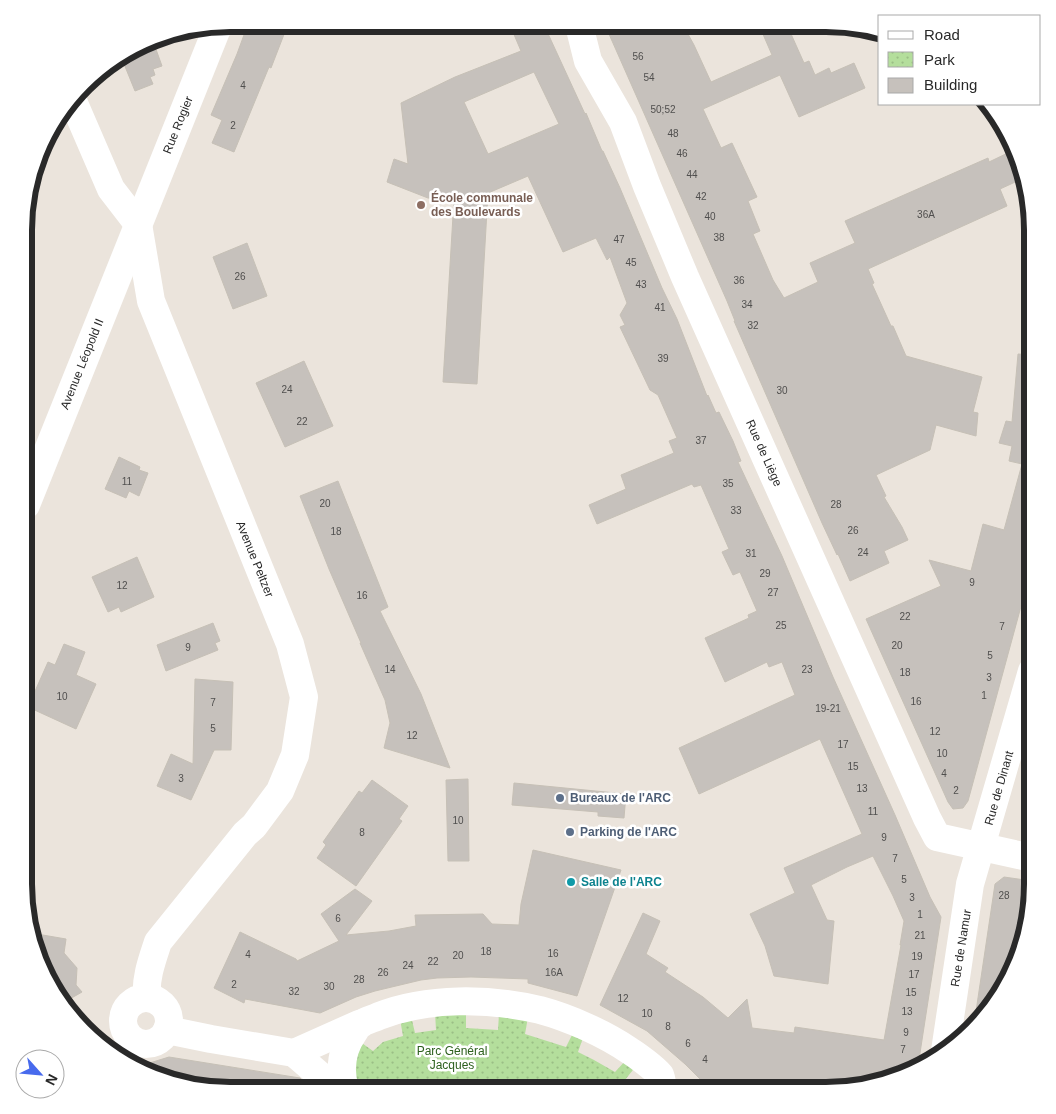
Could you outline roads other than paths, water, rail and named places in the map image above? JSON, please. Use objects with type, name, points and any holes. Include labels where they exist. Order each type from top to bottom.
[{"type":"street","name":"Rue de Liège","points":[[581,32],[588,61],[623,122],[646,186],[685,277],[937,837],[1024,857]]},
{"type":"street","name":"Rue Rogier","points":[[138,224],[215,33]]},
{"type":"street","name":"Avenue Peltzer","points":[[76,107],[111,188],[138,224],[151,301],[290,644],[304,697],[295,755],[280,791],[254,826],[245,834],[158,942],[146,987],[147,998]]},
{"type":"street","name":"Avenue Léopold II","points":[[32,490],[138,224]]},
{"type":"street","name":"Rue de Dinant","points":[[981,847],[1024,699]]},
{"type":"street","name":"Rue de Namur","points":[[946,1041],[970,884],[981,847]]},
{"type":"street","points":[[147,998],[154,1000],[165,1009],[169,1023],[168,1030],[158,1041],[130,1051],[124,1028],[124,1014],[133,1002],[147,998]]},
{"type":"street","points":[[294,1053],[394,1010],[444,1002],[473,1001],[540,1010],[607,1036],[639,1057],[664,1082]]},
{"type":"street","points":[[343,1082],[342,1060],[347,1041],[360,1024]]},
{"type":"street","points":[[168,1030],[211,1040],[294,1053],[328,1082]]},
{"type":"place","name":"École communale des Boulevards","points":[[421,205]]},
{"type":"place","name":"Bureaux de l'ARC","points":[[560,798]]},
{"type":"place","name":"Parking de l'ARC","points":[[570,832]]},
{"type":"place","name":"Salle de l'ARC","points":[[571,882]]},
{"type":"park label","name":"Parc Général Jacques","points":[[452,1058]]}]
